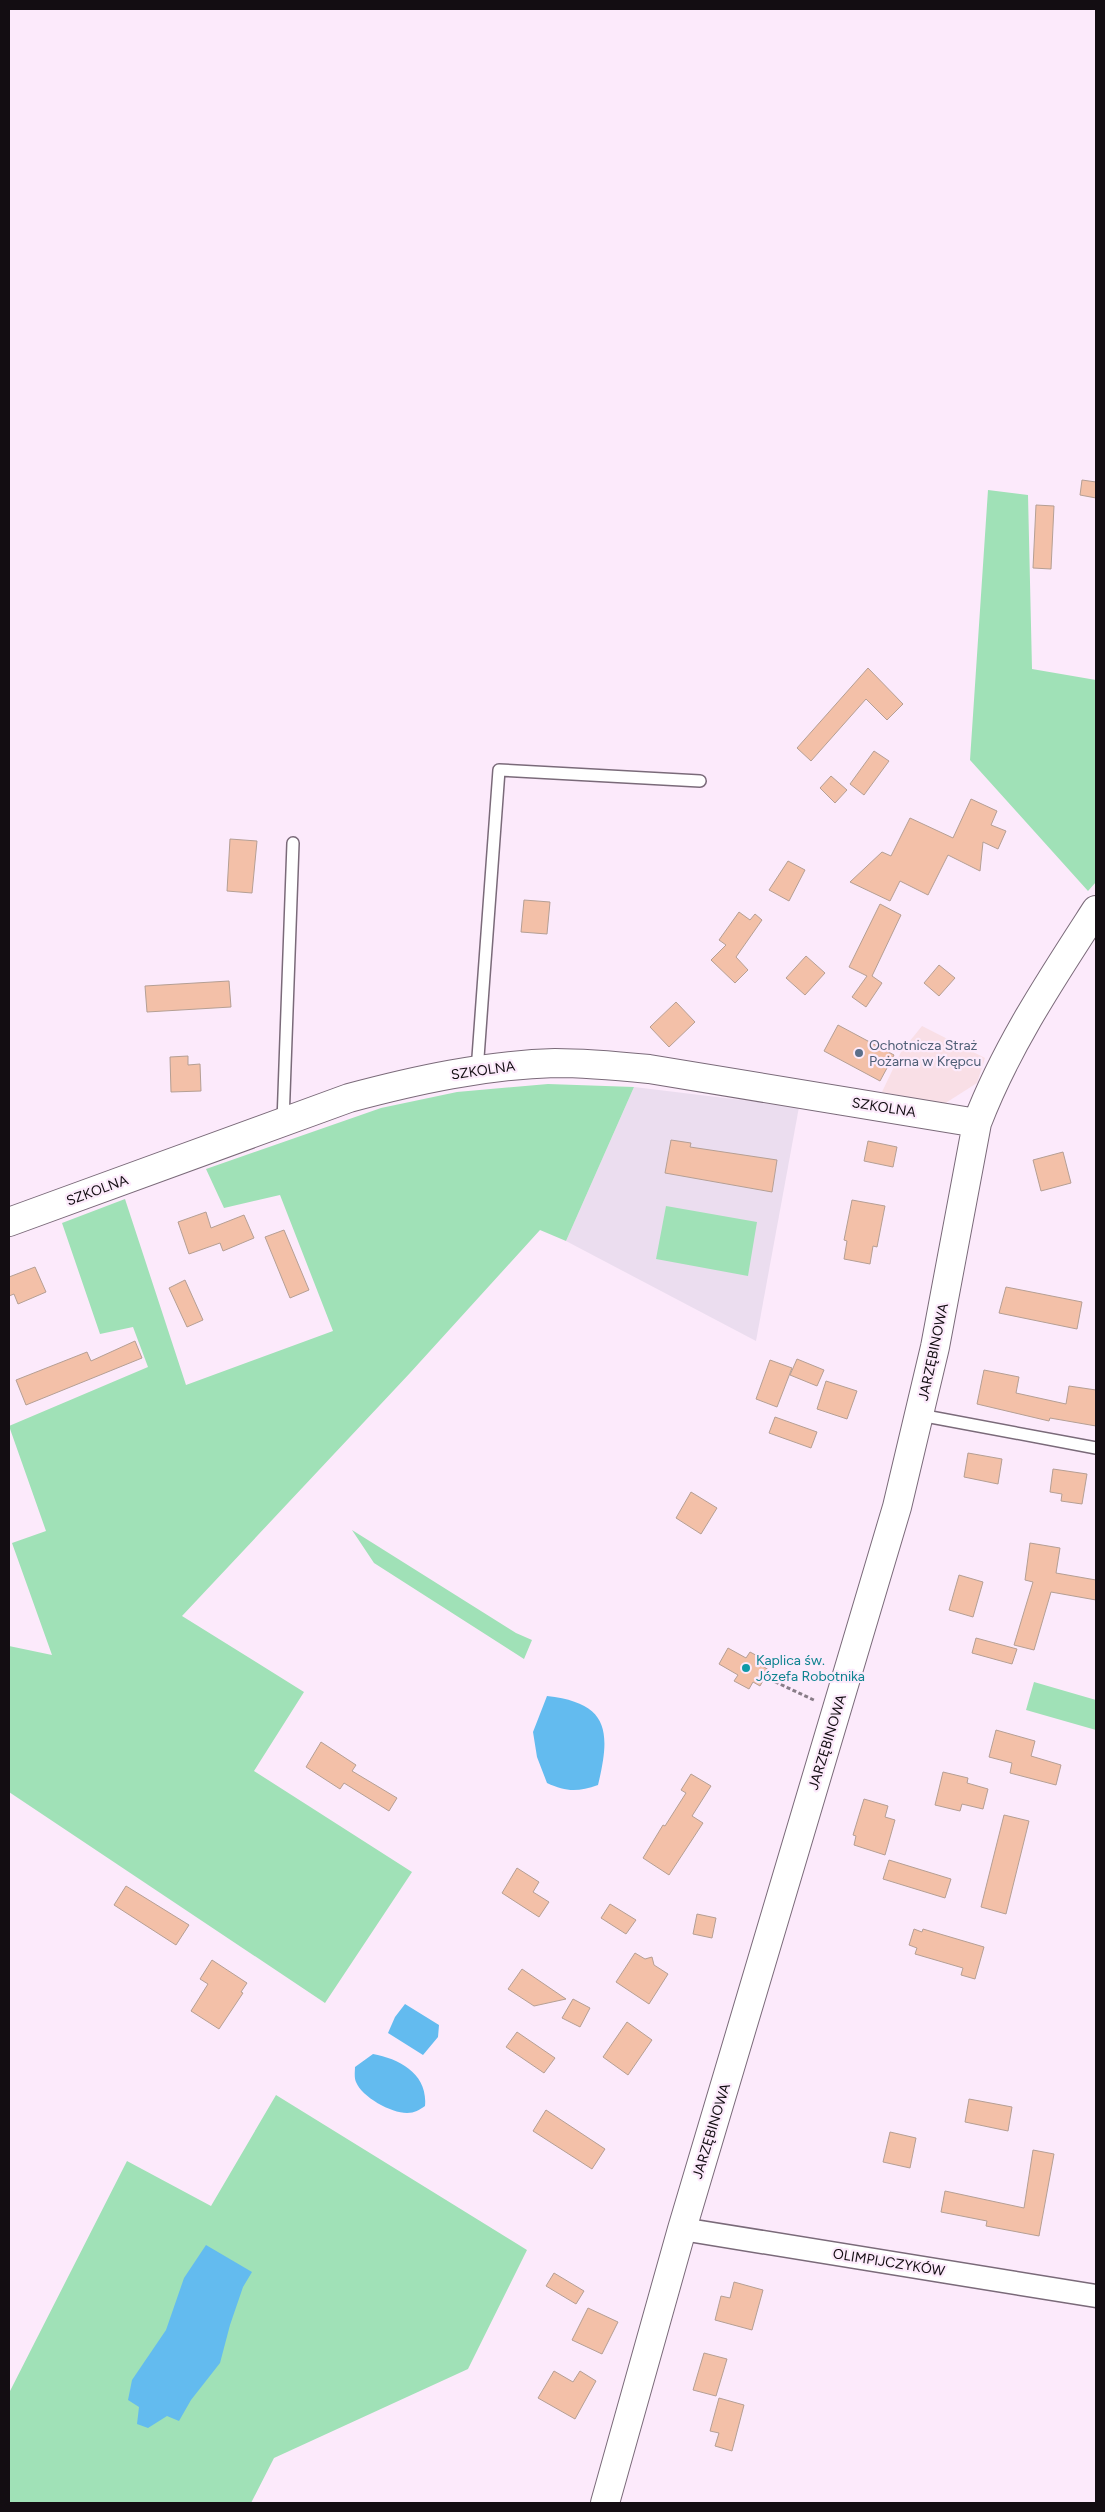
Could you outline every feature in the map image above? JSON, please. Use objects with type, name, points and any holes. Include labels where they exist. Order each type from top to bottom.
[{"type":"street","name":"JARZĘBINOWA","points":[[605,2503],[682,2229],[897,1507],[935,1347],[977,1123],[990,1088],[1021,1030],[1096,910]]},
{"type":"street","name":"SZKOLNA","points":[[9,1222],[349,1098],[403,1083],[476,1071],[555,1063],[649,1069],[977,1123]]},
{"type":"street","name":"OLIMPIJCZYKÓW","points":[[682,2229],[1096,2296]]},
{"type":"lane","points":[[476,1071],[499,770],[700,781]]},
{"type":"lane","points":[[283,1122],[293,843]]},
{"type":"lane","points":[[920,1415],[1096,1448]]},
{"type":"path","points":[[770,1679],[818,1702]]},
{"type":"shaded area","points":[[922,1026],[985,1058],[977,1083],[944,1104],[882,1092],[901,1052]]},
{"type":"shaded area","points":[[634,1087],[799,1107],[756,1341],[566,1241]]},
{"type":"green space","points":[[988,490],[1028,495],[1032,669],[1096,680],[1096,882],[1088,891],[970,760]]},
{"type":"green space","points":[[548,1084],[634,1087],[566,1241],[540,1230],[410,1373],[182,1616],[304,1692],[254,1771],[412,1872],[325,2003],[9,1792],[9,1646],[52,1655],[12,1543],[46,1531],[9,1426],[148,1367],[133,1327],[100,1334],[62,1223],[125,1199],[186,1385],[333,1331],[280,1195],[224,1208],[206,1169],[381,1108],[457,1092]]},
{"type":"green space","points":[[666,1206],[757,1222],[748,1276],[656,1259]]},
{"type":"green space","points":[[352,1530],[516,1633],[532,1640],[524,1659],[374,1563]]},
{"type":"green space","points":[[1034,1682],[1096,1700],[1096,1730],[1026,1710]]},
{"type":"green space","points":[[276,2095],[527,2250],[468,2369],[274,2458],[251,2503],[9,2503],[9,2393],[127,2161],[211,2206]]},
{"type":"water","points":[[547,1696],[583,1705],[594,1713],[601,1723],[604,1735],[604,1749],[598,1785],[572,1790],[547,1783],[537,1757],[533,1732]]},
{"type":"water","points":[[405,2004],[439,2025],[438,2037],[423,2055],[388,2033],[395,2017]]},
{"type":"water","points":[[373,2054],[402,2064],[417,2077],[425,2095],[425,2106],[412,2112],[400,2112],[378,2103],[359,2088],[355,2080],[355,2067]]},
{"type":"water","points":[[206,2245],[252,2272],[243,2287],[220,2363],[191,2400],[179,2421],[167,2416],[148,2428],[137,2424],[139,2407],[128,2400],[132,2380],[166,2330],[184,2278]]},
{"type":"building","points":[[1082,480],[1096,482],[1096,498],[1080,495]]},
{"type":"building","points":[[1036,505],[1054,506],[1051,569],[1033,568]]},
{"type":"building","points":[[868,668],[903,704],[887,720],[866,699],[811,761],[797,748]]},
{"type":"building","points":[[874,751],[889,761],[864,795],[850,784]]},
{"type":"building","points":[[831,776],[847,790],[835,803],[820,788]]},
{"type":"building","points":[[971,799],[997,811],[991,825],[1006,831],[998,849],[983,842],[980,871],[948,855],[928,895],[900,881],[890,901],[850,882],[882,852],[891,856],[910,818],[953,838]]},
{"type":"building","points":[[230,839],[257,841],[252,893],[227,891]]},
{"type":"building","points":[[788,861],[805,870],[789,901],[769,890]]},
{"type":"building","points":[[524,900],[550,902],[547,934],[521,932]]},
{"type":"building","points":[[880,904],[901,915],[872,976],[882,983],[866,1007],[852,997],[867,976],[849,967]]},
{"type":"building","points":[[739,912],[750,920],[755,914],[762,920],[736,957],[748,970],[735,983],[711,960],[726,945],[719,940]]},
{"type":"building","points":[[806,956],[825,973],[805,995],[786,978]]},
{"type":"building","points":[[939,965],[955,978],[939,996],[924,983]]},
{"type":"building","points":[[229,981],[231,1007],[147,1012],[145,986]]},
{"type":"building","points":[[676,1002],[695,1022],[669,1047],[650,1027]]},
{"type":"building","name":"Ochotnicza Straż Pożarna w Krępcu","points":[[838,1025],[894,1055],[880,1081],[824,1051]]},
{"type":"building","points":[[188,1056],[188,1065],[200,1064],[201,1091],[171,1092],[170,1057]]},
{"type":"building","points":[[671,1140],[691,1143],[690,1147],[777,1160],[772,1192],[665,1173]]},
{"type":"building","points":[[868,1141],[897,1147],[893,1167],[864,1161]]},
{"type":"building","points":[[1063,1152],[1071,1183],[1041,1191],[1033,1160]]},
{"type":"building","points":[[852,1200],[885,1206],[877,1247],[873,1246],[870,1264],[844,1259],[847,1241],[844,1240]]},
{"type":"building","points":[[206,1212],[211,1228],[244,1215],[254,1238],[223,1251],[220,1243],[189,1254],[178,1222]]},
{"type":"building","points":[[284,1230],[309,1290],[290,1298],[265,1237]]},
{"type":"building","points":[[35,1267],[46,1292],[18,1304],[14,1294],[9,1296],[9,1277]]},
{"type":"building","points":[[185,1280],[203,1320],[187,1327],[169,1288]]},
{"type":"building","points":[[1006,1287],[1082,1302],[1077,1329],[999,1313]]},
{"type":"building","points":[[135,1341],[142,1358],[26,1405],[16,1380],[87,1352],[91,1361]]},
{"type":"building","points":[[797,1359],[824,1370],[817,1386],[790,1375]]},
{"type":"building","points":[[770,1360],[792,1368],[777,1407],[756,1399]]},
{"type":"building","points":[[984,1370],[1019,1377],[1016,1393],[1066,1404],[1069,1386],[1096,1390],[1096,1426],[1050,1418],[1049,1421],[977,1404]]},
{"type":"building","points":[[826,1381],[857,1391],[847,1419],[817,1409]]},
{"type":"building","points":[[775,1417],[817,1432],[811,1448],[769,1433]]},
{"type":"building","points":[[968,1453],[1002,1459],[998,1484],[964,1477]]},
{"type":"building","points":[[1053,1469],[1087,1474],[1082,1504],[1061,1501],[1062,1494],[1050,1492]]},
{"type":"building","points":[[691,1492],[717,1508],[701,1534],[676,1518]]},
{"type":"building","points":[[1030,1543],[1060,1548],[1056,1573],[1096,1580],[1096,1600],[1051,1592],[1034,1650],[1014,1645],[1033,1582],[1025,1580]]},
{"type":"building","points":[[959,1575],[983,1582],[973,1617],[949,1610]]},
{"type":"building","points":[[976,1638],[1017,1649],[1012,1664],[972,1653]]},
{"type":"building","name":"Kaplica św. Józefa Robotnika","points":[[728,1648],[746,1658],[750,1652],[765,1660],[762,1666],[769,1670],[760,1686],[753,1682],[749,1689],[734,1681],[738,1675],[719,1664]]},
{"type":"building","points":[[996,1730],[1035,1741],[1031,1756],[1061,1765],[1056,1785],[1010,1773],[1012,1763],[989,1757]]},
{"type":"building","points":[[321,1742],[356,1765],[352,1771],[397,1798],[389,1811],[344,1783],[340,1789],[306,1767]]},
{"type":"building","points":[[943,1772],[968,1778],[967,1783],[988,1789],[983,1809],[962,1804],[960,1811],[935,1805]]},
{"type":"building","points":[[691,1774],[711,1786],[692,1816],[703,1823],[669,1875],[643,1858],[663,1825],[665,1826],[686,1793],[681,1790]]},
{"type":"building","points":[[864,1799],[888,1806],[885,1817],[895,1820],[885,1855],[854,1845],[856,1836],[853,1835]]},
{"type":"building","points":[[1004,1815],[1029,1821],[1006,1914],[981,1907]]},
{"type":"building","points":[[889,1860],[951,1879],[945,1898],[883,1879]]},
{"type":"building","points":[[517,1868],[539,1882],[533,1892],[549,1902],[539,1917],[502,1893]]},
{"type":"building","points":[[126,1886],[189,1925],[176,1945],[114,1905]]},
{"type":"building","points":[[610,1904],[636,1920],[626,1934],[601,1918]]},
{"type":"building","points":[[697,1914],[716,1918],[712,1938],[693,1934]]},
{"type":"building","points":[[914,1929],[922,1932],[923,1929],[984,1947],[975,1979],[961,1975],[963,1968],[915,1954],[917,1948],[909,1945]]},
{"type":"building","points":[[635,1953],[645,1959],[652,1957],[654,1965],[668,1974],[649,2004],[616,1982]]},
{"type":"building","points":[[212,1960],[247,1983],[241,1992],[243,1993],[219,2029],[191,2011],[208,1984],[200,1979]]},
{"type":"building","points":[[522,1969],[566,1999],[534,2006],[508,1989]]},
{"type":"building","points":[[573,1999],[590,2008],[580,2027],[562,2018]]},
{"type":"building","points":[[627,2022],[652,2040],[628,2075],[603,2057]]},
{"type":"building","points":[[517,2032],[555,2058],[544,2073],[506,2047]]},
{"type":"building","points":[[969,2099],[1012,2107],[1008,2131],[965,2122]]},
{"type":"building","points":[[546,2110],[605,2149],[592,2169],[533,2131]]},
{"type":"building","points":[[890,2132],[916,2138],[910,2168],[883,2162]]},
{"type":"building","points":[[1033,2150],[1054,2154],[1039,2236],[986,2226],[987,2221],[941,2212],[945,2191],[1024,2208]]},
{"type":"building","points":[[554,2273],[584,2291],[576,2304],[546,2286]]},
{"type":"building","points":[[734,2282],[763,2290],[752,2330],[715,2320],[721,2296],[730,2298]]},
{"type":"building","points":[[588,2308],[618,2322],[602,2354],[572,2340]]},
{"type":"building","points":[[704,2353],[727,2359],[716,2396],[693,2390]]},
{"type":"building","points":[[554,2371],[573,2382],[580,2371],[596,2381],[575,2419],[538,2398]]},
{"type":"building","points":[[719,2398],[744,2405],[732,2451],[715,2446],[719,2433],[710,2431]]},
{"type":"place","name":"Ochotnicza Straż Pożarna w Krępcu","points":[[859,1053]]},
{"type":"place","name":"Kaplica św. Józefa Robotnika","points":[[746,1668]]}]
